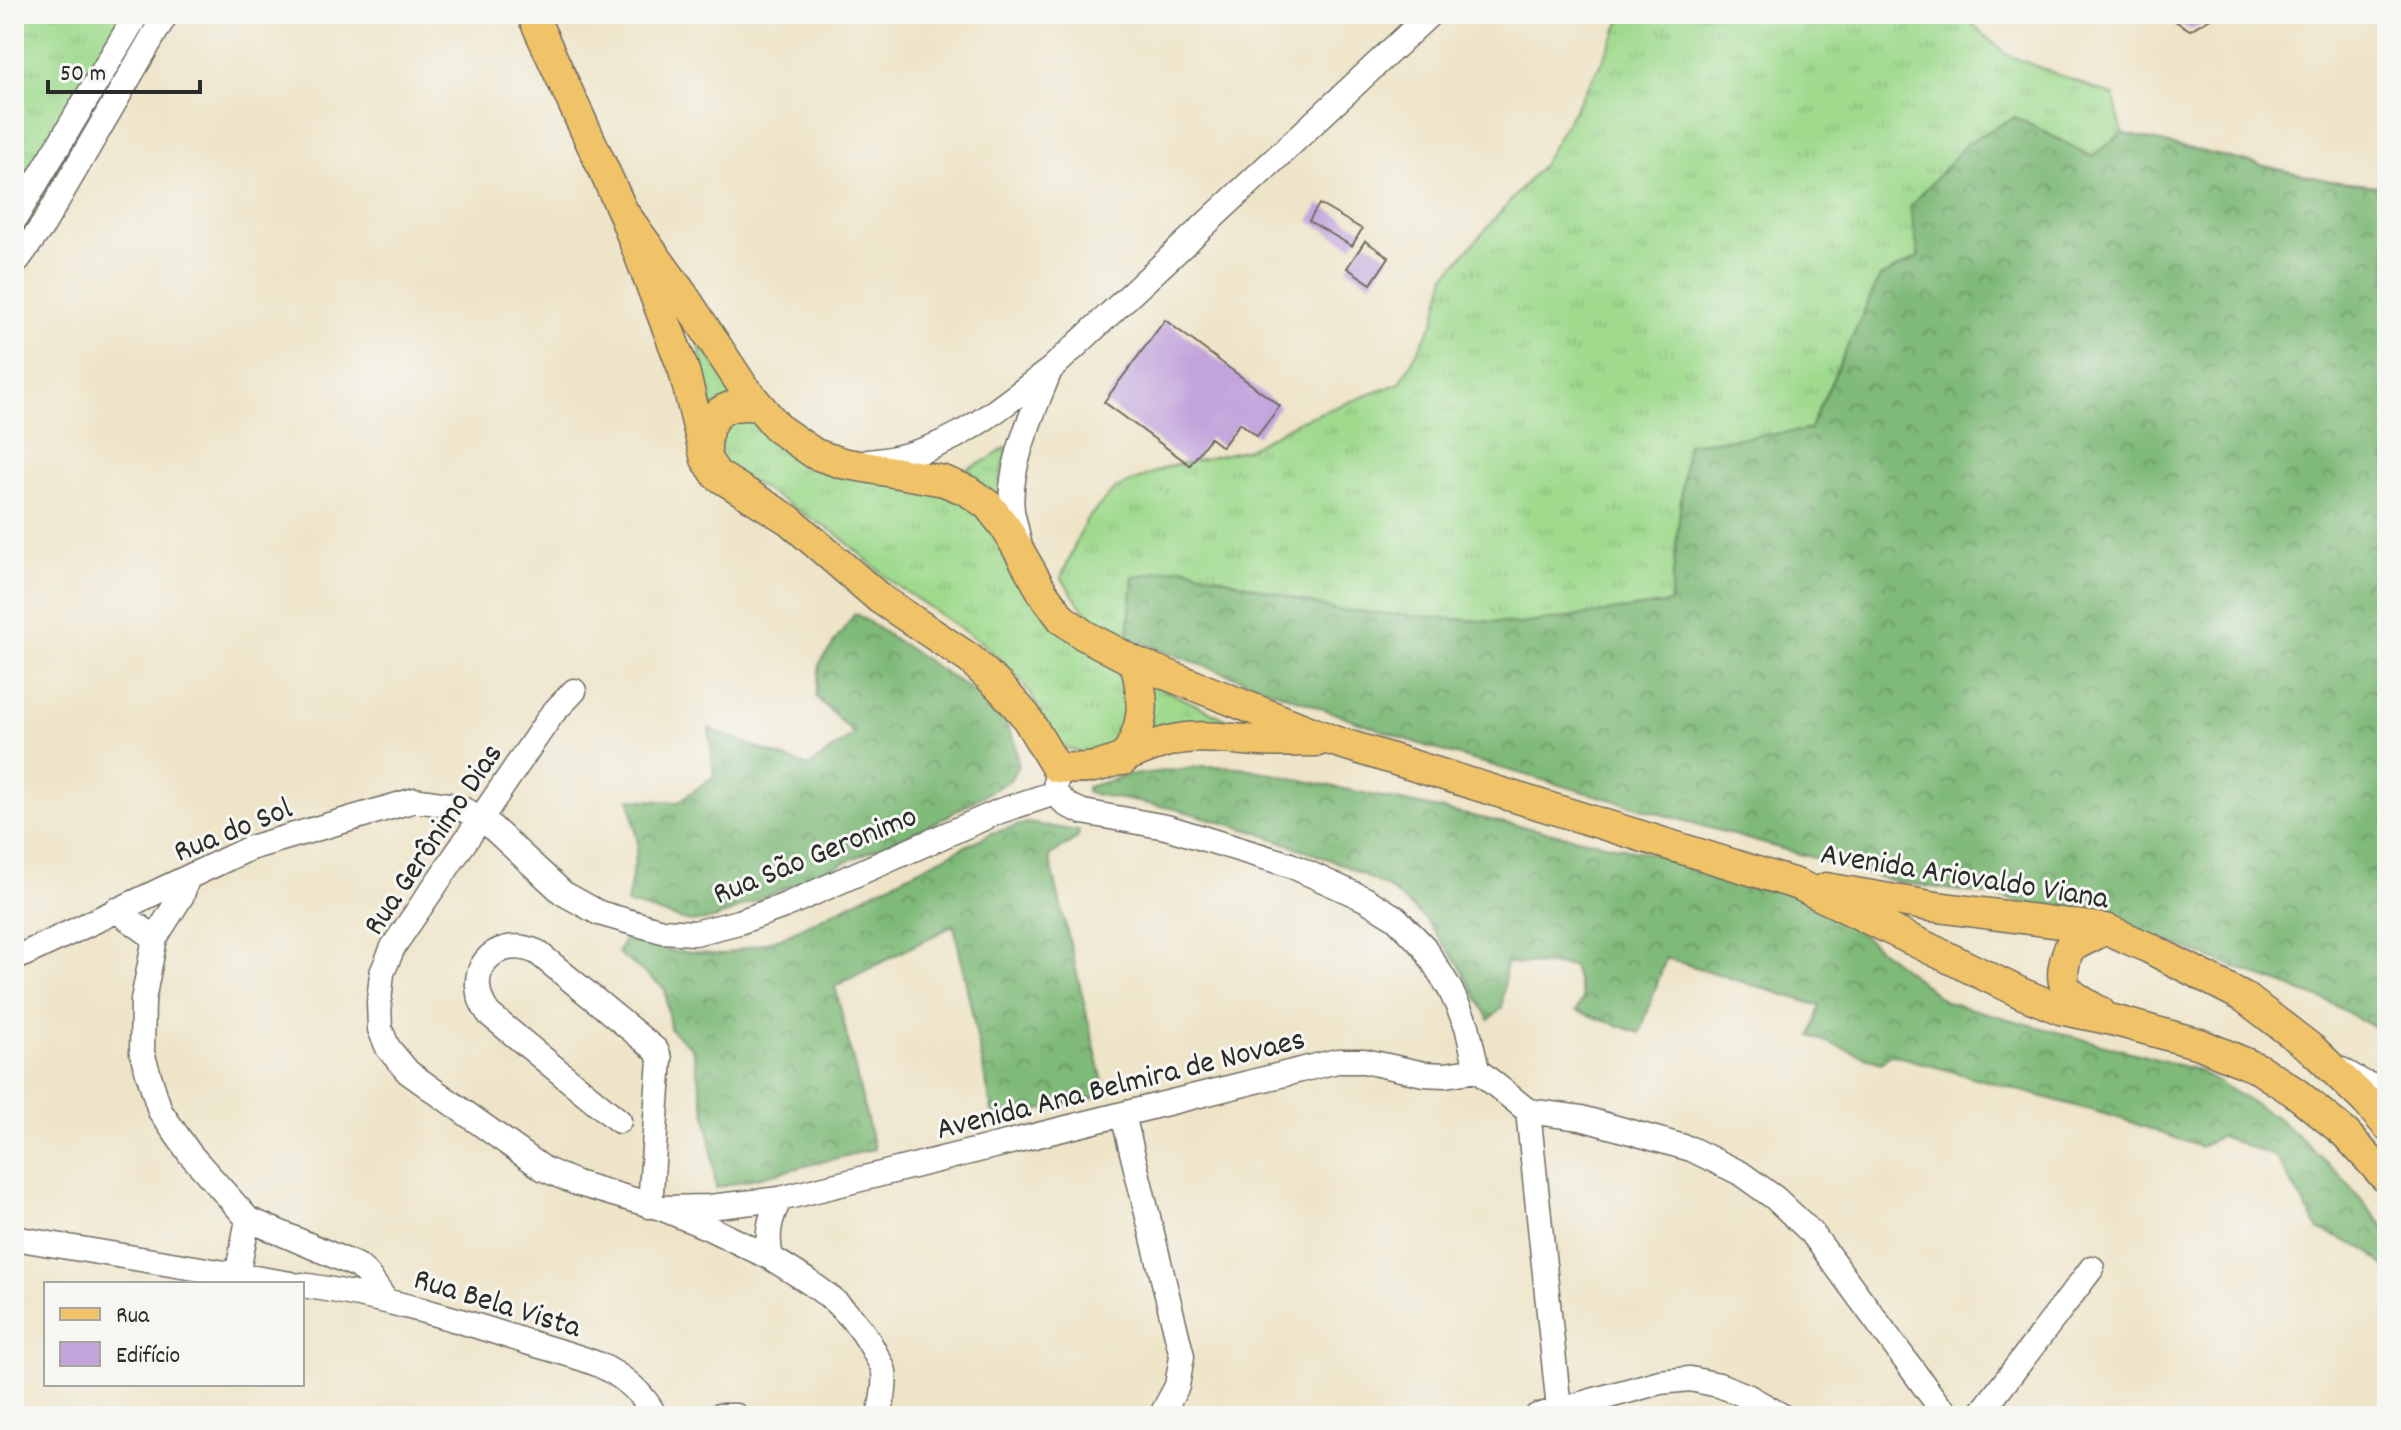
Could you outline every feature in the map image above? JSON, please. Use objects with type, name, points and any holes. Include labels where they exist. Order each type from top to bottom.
[{"type":"main road","points":[[532,14],[623,212],[684,371],[706,459],[717,475],[789,520],[879,598],[970,659],[1025,715],[1056,780],[1078,770],[1123,760],[1170,740],[1209,737],[1334,741]]},
{"type":"main road","points":[[623,212],[683,295],[744,388],[779,429],[815,454],[849,464],[944,481],[968,491],[988,505],[1006,528],[1043,593],[1062,619],[1084,635],[1135,662],[1334,741],[1799,885]]},
{"type":"main road","points":[[706,459],[706,433],[713,418],[727,407],[743,404],[759,406]]},
{"type":"main road","points":[[1123,760],[1134,743],[1141,717],[1143,692],[1135,662]]},
{"type":"main road","name":"Avenida Ariovaldo Viana","points":[[1799,885],[2106,929],[2244,997],[2313,1050],[2387,1125]]},
{"type":"main road","name":"Avenida Ariovaldo Viana","points":[[1799,885],[2060,1009],[2200,1044],[2259,1069],[2296,1093],[2345,1133],[2387,1179]]},
{"type":"main road","points":[[2106,929],[2069,948],[2062,969],[2065,987],[2074,997],[2113,1020]]},
{"type":"street","points":[[14,220],[137,14]]},
{"type":"street","points":[[14,265],[43,225],[166,14]]},
{"type":"street","points":[[849,464],[895,460],[924,452],[955,438],[987,418],[1051,369],[1430,14]]},
{"type":"street","points":[[1023,556],[1012,510],[1012,484],[1021,447],[1051,369]]},
{"type":"street","name":"Rua Gerônimo Dias","points":[[574,691],[552,714],[393,947],[382,973],[380,1029],[388,1048],[408,1072],[544,1169],[576,1183],[656,1207]]},
{"type":"street","points":[[1056,780],[1067,805],[1083,812],[1166,827],[1290,865],[1365,899],[1396,918],[1424,947],[1450,989],[1467,1026],[1477,1070],[1528,1111],[1581,1118],[1691,1149],[1740,1173],[1775,1198],[1812,1233],[1939,1406],[1950,1416]]},
{"type":"street","name":"Rua São Geronimo","points":[[483,819],[563,893],[599,913],[662,931],[695,933],[784,906],[1000,811],[1056,780]]},
{"type":"street","name":"Rua do Sol","points":[[14,959],[250,848],[415,800],[456,806],[483,819]]},
{"type":"street","points":[[187,879],[182,895],[155,938],[143,1000],[142,1053],[160,1111],[190,1154],[248,1219],[358,1266],[386,1301]]},
{"type":"street","points":[[116,910],[155,938]]},
{"type":"street","points":[[619,1121],[489,1014],[481,1004],[477,979],[489,956],[512,946],[537,952],[656,1050],[660,1059],[656,1207],[771,1258],[824,1291],[851,1317],[870,1342],[884,1371],[879,1416]]},
{"type":"street","points":[[2313,1050],[2346,1073],[2387,1091]]},
{"type":"street","name":"Avenida Ana Belmira de Novaes","points":[[656,1207],[709,1207],[780,1199],[1337,1061],[1364,1061],[1424,1074],[1445,1075],[1477,1070]]},
{"type":"street","points":[[1528,1111],[1548,1412],[1660,1382],[1690,1379],[1719,1385],[1747,1396],[1782,1416]]},
{"type":"street","points":[[1123,1115],[1182,1356],[1177,1386],[1161,1416]]},
{"type":"street","points":[[771,1258],[768,1227],[780,1199]]},
{"type":"street","points":[[237,1276],[248,1219]]},
{"type":"street","points":[[14,1238],[278,1282]]},
{"type":"street","points":[[1979,1416],[2092,1268]]},
{"type":"street","name":"Rua Bela Vista","points":[[304,1285],[386,1301],[505,1334],[598,1365],[625,1380],[647,1400],[655,1416]]},
{"type":"street","points":[[719,1416],[736,1416]]},
{"type":"green space","points":[[14,14],[124,14],[14,201]]},
{"type":"green space","points":[[1624,14],[1968,14],[1966,18],[2005,54],[2114,96],[2122,133],[2093,157],[2015,117],[1919,257],[1880,277],[1809,430],[1687,445],[1670,603],[1520,624],[1335,610],[1183,567],[1133,577],[1128,638],[1081,607],[1061,577],[1086,520],[1115,489],[1167,467],[1248,449],[1299,421],[1400,383],[1434,322],[1446,275],[1542,165],[1602,62]]},
{"type":"green space","points":[[2015,117],[2092,157],[2122,133],[2331,181],[2387,187],[2387,1035],[2329,1002],[2141,932],[1995,896],[1897,882],[1428,747],[1128,638],[1133,577],[1183,567],[1335,610],[1520,624],[1670,603],[1687,444],[1809,430],[1880,277],[1919,257],[1910,207],[1968,142]]},
{"type":"green space","points":[[697,337],[735,396],[712,407]]},
{"type":"green space","points":[[748,415],[971,506],[1125,677],[1132,713],[1116,744],[1100,752],[1082,753],[1064,747],[1052,737],[1032,696],[1014,673],[982,643],[893,583],[837,534],[726,466],[719,458],[724,420]]},
{"type":"green space","points":[[1007,447],[1000,478],[1000,503],[958,473]]},
{"type":"green space","points":[[855,613],[977,694],[1006,723],[1015,743],[1018,765],[1010,780],[935,823],[714,919],[690,922],[627,903],[638,844],[630,799],[678,802],[714,776],[709,729],[808,767],[854,734],[816,697],[820,663]]},
{"type":"green space","points":[[1148,682],[1230,721],[1207,724],[1143,744]]},
{"type":"green space","points":[[1204,766],[1240,767],[1799,885],[1946,1002],[2197,1070],[2279,1119],[2340,1175],[2387,1230],[2387,1269],[2367,1250],[2319,1230],[2276,1157],[2221,1136],[2200,1147],[2122,1119],[1890,1054],[1881,1063],[1811,1036],[1820,1006],[1666,958],[1640,1033],[1576,1011],[1583,998],[1573,966],[1506,963],[1502,1008],[1489,1020],[1460,966],[1425,919],[1387,887],[1344,865],[1256,832],[1176,809],[1087,793],[1087,787],[1126,776]]},
{"type":"green space","points":[[1027,823],[1079,831],[1077,838],[1049,856],[1106,1095],[994,1120],[954,925],[835,986],[874,1149],[716,1188],[709,1130],[692,1048],[670,1029],[665,989],[618,953],[627,933],[672,951],[721,955],[781,938],[992,833]]},
{"type":"building","points":[[2170,14],[2217,14],[2190,30]]},
{"type":"building","points":[[1319,204],[1362,229],[1352,246],[1309,221]]},
{"type":"building","points":[[1365,241],[1389,257],[1371,284],[1347,268]]},
{"type":"building","points":[[1165,320],[1280,406],[1257,436],[1240,423],[1222,447],[1210,438],[1190,465],[1104,402]]}]
